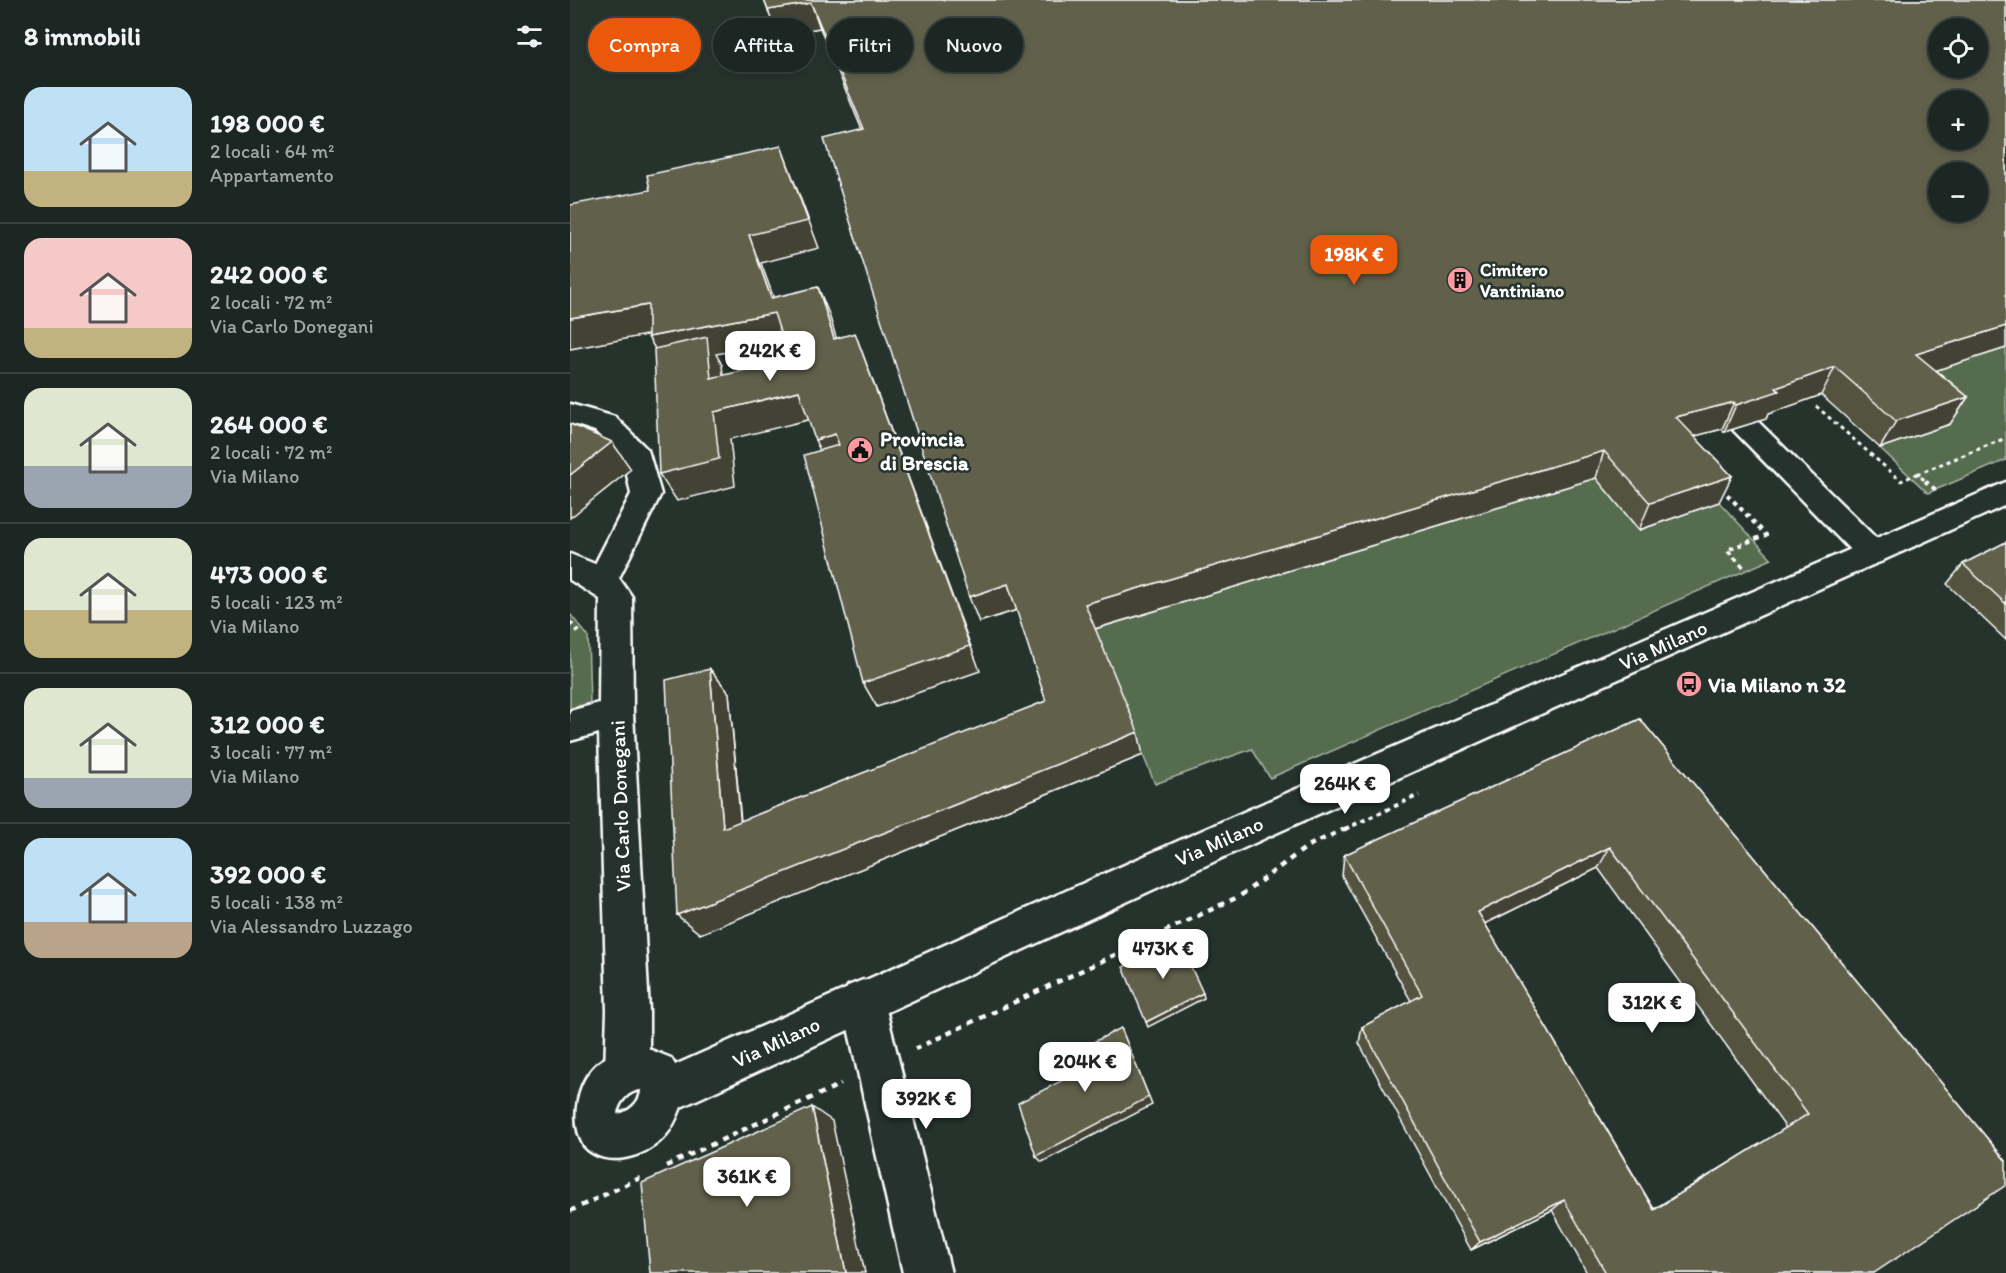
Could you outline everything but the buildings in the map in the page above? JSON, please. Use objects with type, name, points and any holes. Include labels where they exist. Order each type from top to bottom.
[{"type":"main road","points":[[1696,377],[1872,553]]},
{"type":"main road","points":[[570,413],[605,424],[638,457],[646,494],[586,574]]},
{"type":"main road","name":"Via Milano","points":[[664,1092],[863,1001],[2006,494]]},
{"type":"main road","name":"Via Carlo Donegani","points":[[586,574],[616,597],[616,713],[628,1011],[627,1071]]},
{"type":"main road","points":[[570,726],[616,713]]},
{"type":"main road","points":[[863,1001],[927,1273]]},
{"type":"main road","points":[[641,1068],[654,1070],[661,1080],[664,1092],[659,1108],[648,1123],[632,1134],[616,1138],[582,1128],[594,1109],[600,1093],[612,1080],[627,1071],[641,1068]]},
{"type":"path","points":[[1816,406],[1901,481],[2006,438]]},
{"type":"path","points":[[1917,474],[1936,490]]},
{"type":"path","points":[[1717,484],[1766,534],[1727,550],[1746,570]]},
{"type":"path","points":[[665,1167],[1240,896],[1308,846],[1428,791]]},
{"type":"path","points":[[570,1212],[644,1177]]},
{"type":"green space","points":[[2006,348],[2006,460],[1928,493],[1880,448],[1950,424],[1900,382]]},
{"type":"green space","points":[[1596,478],[1639,530],[1719,502],[1772,559],[1270,778],[1252,749],[1155,784],[1091,630]]},
{"type":"green space","points":[[570,614],[588,636],[590,703],[570,708]]},
{"type":"place","name":"Cimitero Vantiniano","points":[[1460,280]]},
{"type":"place","name":"Provincia di Brescia","points":[[860,450]]},
{"type":"place","name":"Via Milano n 32","points":[[1689,684]]}]
